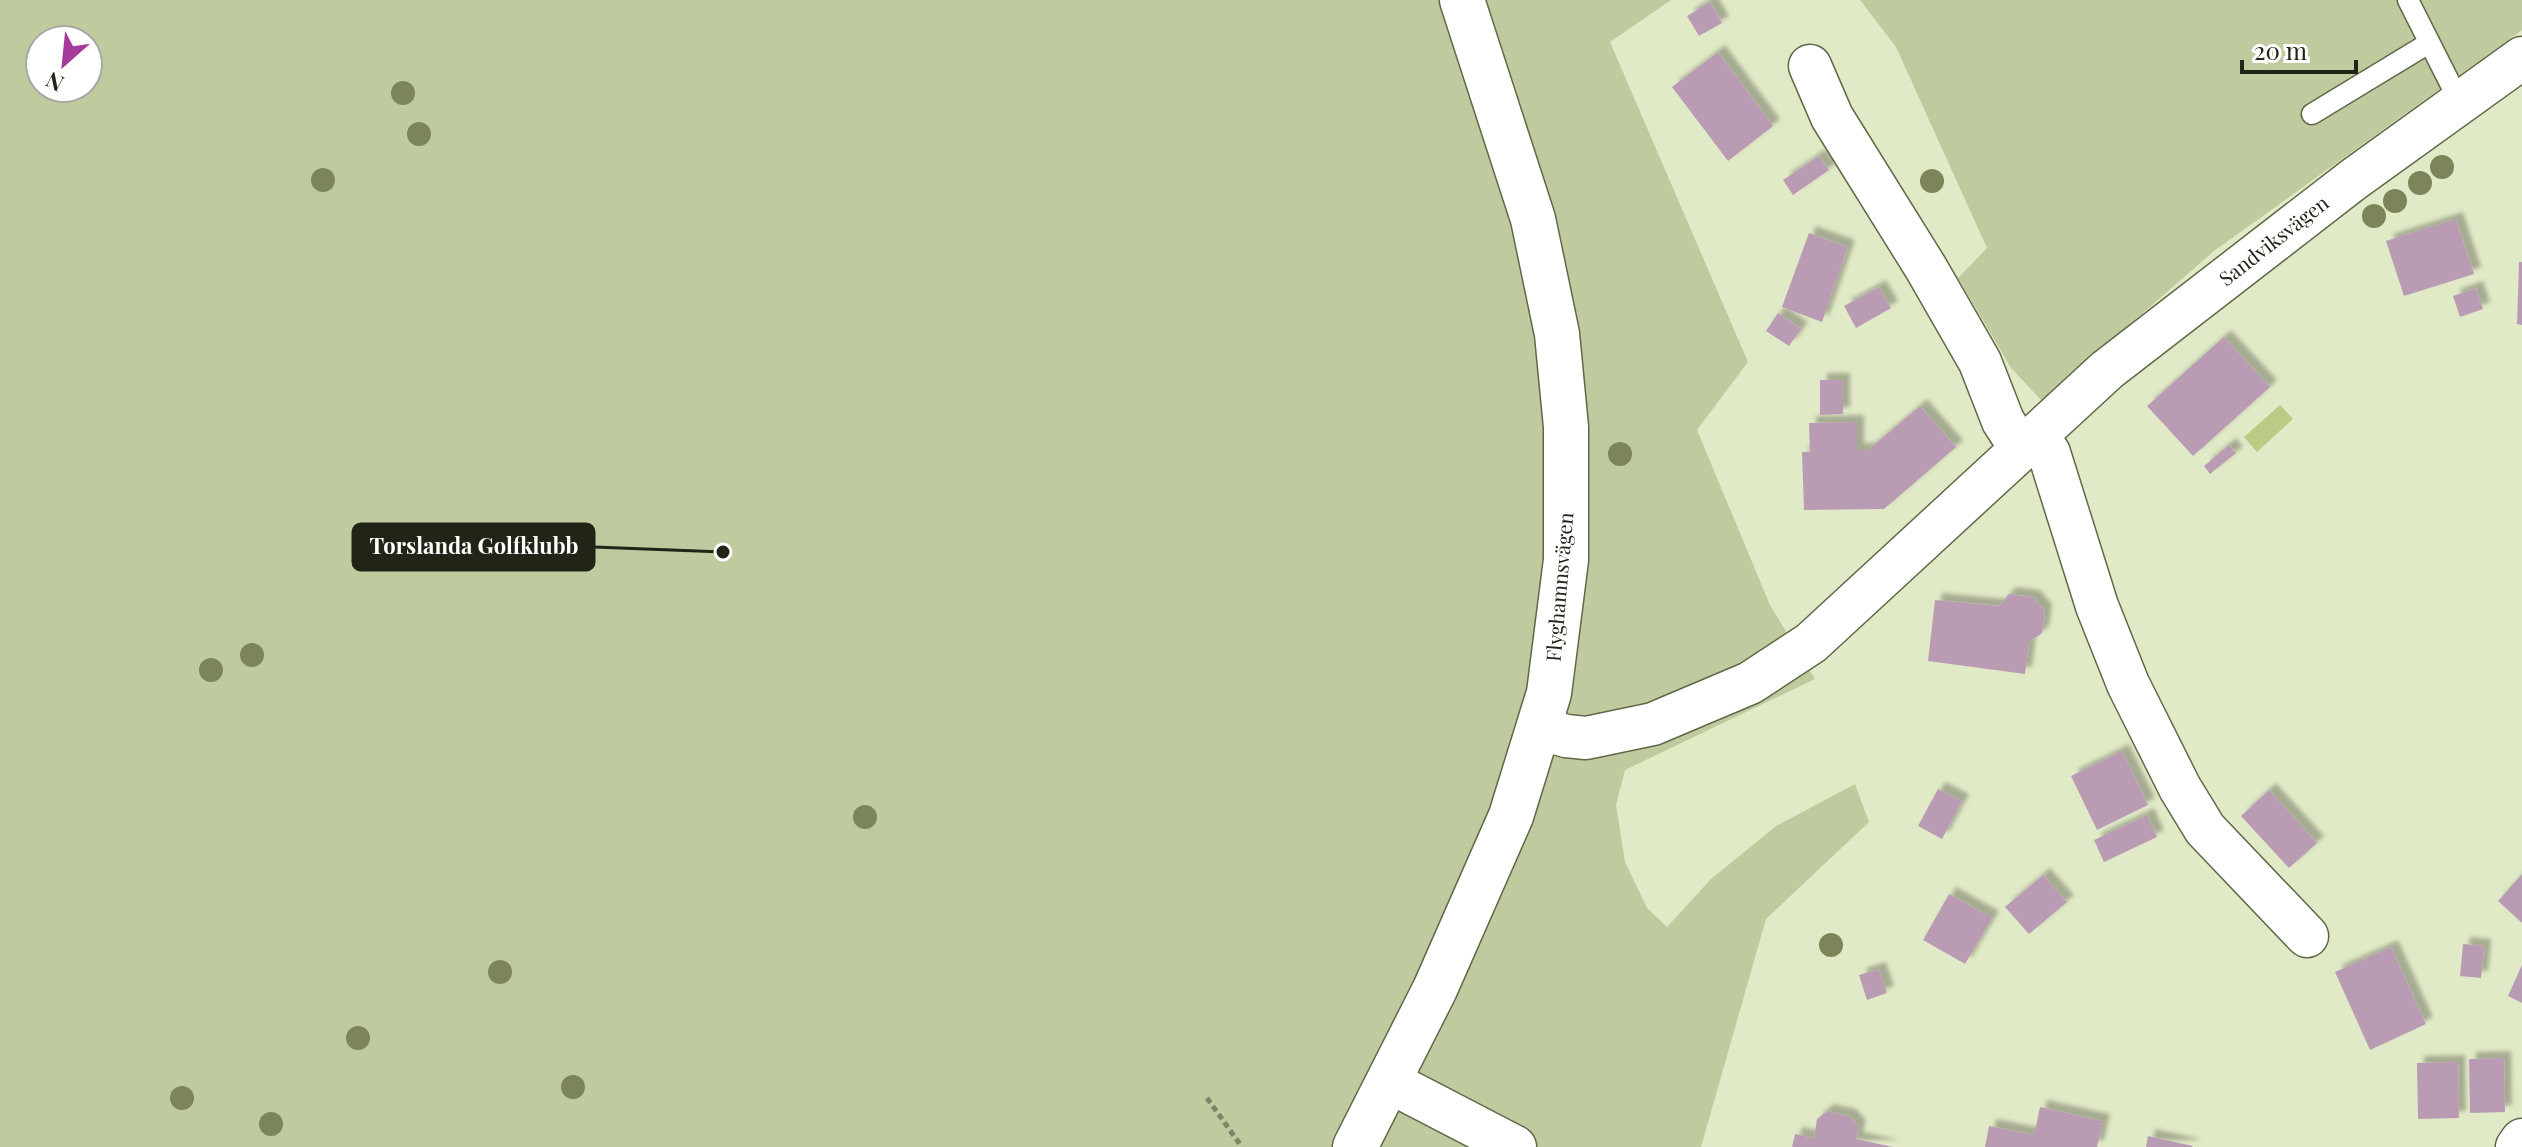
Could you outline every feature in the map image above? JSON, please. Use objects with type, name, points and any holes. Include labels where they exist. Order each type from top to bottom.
[{"type":"street","name":"Flyghamnsvägen","points":[[1355,1147],[1468,918],[1511,816],[1549,693],[1566,560],[1566,427],[1562,375],[1549,292],[1533,219],[1462,0]]},
{"type":"street","name":"Sandviksvägen","points":[[1539,728],[1586,738],[1653,724],[1750,683],[1811,643],[2119,361],[2354,179],[2522,58]]},
{"type":"street","points":[[1810,66],[1832,117],[1912,243],[1980,362],[2003,421],[2049,453],[2097,606],[2123,671],[2180,788],[2205,829],[2307,936]]},
{"type":"street","points":[[1388,1081],[1515,1147]]},
{"type":"street","points":[[2517,1147],[2522,1140]]},
{"type":"lane","points":[[2408,0],[2460,103]]},
{"type":"lane","points":[[2312,114],[2429,43]]},
{"type":"path","points":[[1207,1098],[1242,1147]]},
{"type":"shaded area","points":[[0,0],[1671,0],[1610,42],[1748,362],[1697,430],[1770,605],[1815,679],[1625,770],[1616,805],[1625,862],[1647,908],[1667,927],[1711,879],[1776,826],[1855,784],[1869,822],[1766,919],[1701,1147],[0,1147]]},
{"type":"shaded area","points":[[1860,0],[2522,0],[2522,30],[2214,251],[2042,401],[2011,368],[1958,278],[1987,248],[1896,47]]},
{"type":"shaded area","points":[[2280,405],[2293,419],[2257,452],[2244,437]]},
{"type":"building","points":[[1710,2],[1722,23],[1699,36],[1687,16]]},
{"type":"building","points":[[1718,52],[1773,126],[1728,161],[1672,87]]},
{"type":"building","points":[[1819,156],[1829,170],[1793,195],[1783,180]]},
{"type":"building","points":[[2456,219],[2474,274],[2404,296],[2386,241]]},
{"type":"building","points":[[1809,233],[1848,247],[1822,322],[1782,307]]},
{"type":"building","points":[[2519,262],[2522,262],[2522,325],[2517,324]]},
{"type":"building","points":[[1879,287],[1891,308],[1856,328],[1844,306]]},
{"type":"building","points":[[2476,288],[2483,309],[2460,317],[2453,296]]},
{"type":"building","points":[[1778,313],[1801,329],[1789,346],[1766,331]]},
{"type":"building","points":[[2224,337],[2270,387],[2193,456],[2147,406]]},
{"type":"building","points":[[1820,380],[1843,380],[1843,414],[1820,415]]},
{"type":"building","points":[[1920,406],[1956,447],[1884,509],[1804,510],[1802,452],[1810,452],[1809,423],[1857,422],[1857,450],[1868,450]]},
{"type":"building","points":[[2229,445],[2236,453],[2210,474],[2204,466]]},
{"type":"building","points":[[2009,594],[2033,597],[2045,611],[2042,633],[2029,642],[2025,674],[1928,661],[1935,600],[1999,606]]},
{"type":"building","points":[[2122,751],[2148,805],[2097,830],[2071,776]]},
{"type":"building","points":[[1938,789],[1962,801],[1942,839],[1918,826]]},
{"type":"building","points":[[2269,790],[2317,843],[2289,868],[2241,816]]},
{"type":"building","points":[[2147,815],[2157,837],[2104,862],[2094,840]]},
{"type":"building","points":[[2522,874],[2522,923],[2498,901]]},
{"type":"building","points":[[2043,875],[2067,902],[2029,934],[2005,907]]},
{"type":"building","points":[[1949,894],[1992,918],[1965,964],[1923,940]]},
{"type":"building","points":[[2463,944],[2484,946],[2481,978],[2460,976]]},
{"type":"building","points":[[2391,947],[2426,1024],[2370,1050],[2335,972]]},
{"type":"building","points":[[2522,965],[2522,1003],[2508,996]]},
{"type":"building","points":[[1879,969],[1887,993],[1867,1000],[1859,975]]},
{"type":"building","points":[[2504,1058],[2505,1112],[2470,1113],[2469,1059]]},
{"type":"building","points":[[2458,1062],[2459,1118],[2418,1119],[2417,1063]]},
{"type":"building","points":[[2040,1107],[2103,1121],[2097,1147],[1985,1147],[1989,1126],[2034,1135]]},
{"type":"building","points":[[1827,1111],[1849,1116],[1859,1127],[1856,1139],[1893,1147],[1792,1147],[1795,1134],[1814,1138],[1817,1119]]},
{"type":"building","points":[[2148,1136],[2193,1146],[2146,1147]]},
{"type":"place","name":"Torslanda Golfklubb","points":[[723,552]]}]
